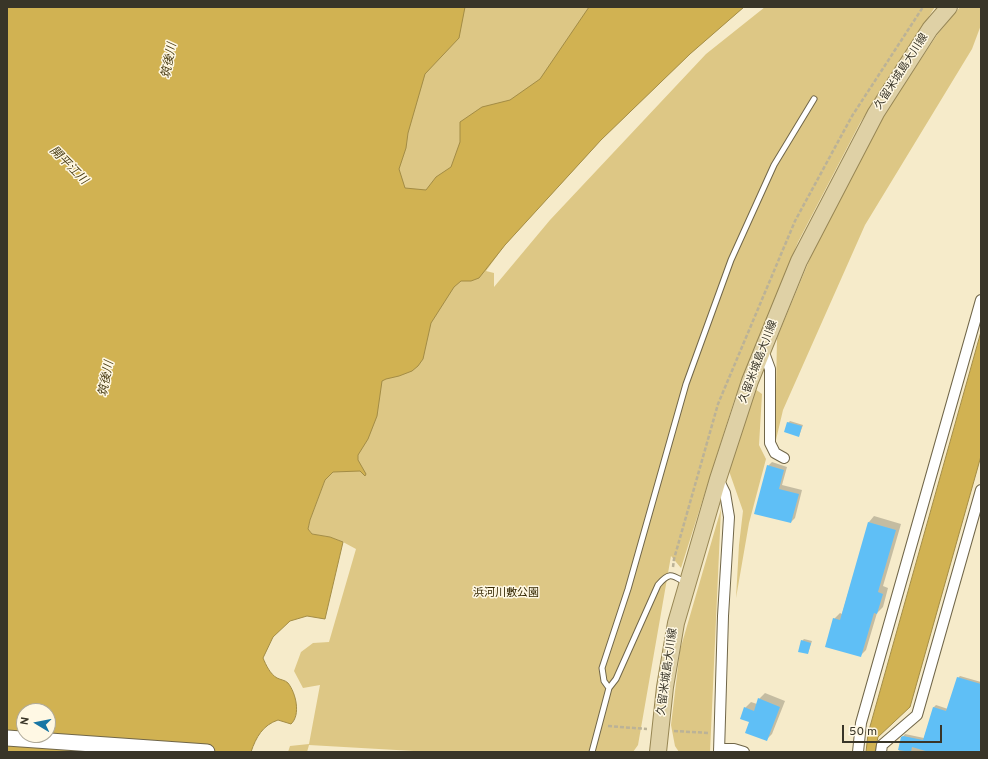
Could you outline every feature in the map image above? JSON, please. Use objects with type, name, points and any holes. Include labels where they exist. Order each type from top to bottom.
[{"type":"main road","name":"久留米城島大川線","points":[[658,752],[665,687],[676,623],[718,479],[750,381],[799,261],[876,113],[930,29],[949,7]]},
{"type":"main road","points":[[7,738],[207,752]]},
{"type":"street","points":[[858,752],[861,723],[981,300]]},
{"type":"street","points":[[763,350],[770,369],[770,443],[775,453],[784,458]]},
{"type":"street","points":[[718,479],[725,493],[729,517],[723,616],[719,750],[734,749],[744,752]]},
{"type":"street","points":[[881,752],[882,745],[917,715],[981,490]]},
{"type":"lane","points":[[609,688],[604,681],[602,668],[628,589],[686,384],[731,260],[774,165],[814,99]]},
{"type":"lane","points":[[592,752],[609,688],[616,680],[658,585],[666,576],[672,575],[687,584]]},
{"type":"path","points":[[608,726],[720,734]]},
{"type":"green space","name":"浜河川敷公園","points":[[429,7],[744,7],[690,54],[601,140],[505,245],[486,271],[494,273],[494,287],[550,220],[706,54],[765,7],[935,7],[860,123],[798,242],[734,401],[681,568],[671,556],[638,745],[633,752],[431,752],[309,745],[307,752],[288,752],[290,746],[309,744],[320,685],[303,688],[294,671],[301,652],[313,643],[329,642],[356,549],[330,537],[312,534],[308,529],[310,520],[325,480],[486,185],[366,201]]},
{"type":"green space","points":[[960,7],[981,7],[981,25],[972,49],[865,225],[783,410],[775,444],[777,338],[814,249],[884,115],[937,35]]},
{"type":"green space","points":[[755,389],[762,394],[759,445],[766,459],[749,523],[736,598],[739,545],[743,511],[729,471]]},
{"type":"green space","points":[[721,509],[710,752],[679,752],[675,746],[671,725],[680,650]]},
{"type":"water","points":[[7,7],[465,7],[459,38],[425,74],[408,133],[406,148],[399,169],[405,188],[426,190],[436,177],[451,167],[460,142],[460,122],[482,107],[510,100],[540,79],[589,7],[744,7],[690,54],[601,140],[505,245],[479,278],[471,281],[461,281],[454,287],[431,323],[423,359],[418,366],[412,371],[382,381],[377,416],[368,439],[358,455],[358,460],[366,474],[365,476],[360,471],[333,472],[325,480],[310,520],[308,529],[312,534],[330,537],[343,542],[325,619],[307,616],[290,621],[273,637],[263,658],[272,674],[288,683],[291,687],[295,698],[297,710],[296,715],[291,724],[278,720],[264,728],[255,741],[251,752],[7,752]]},
{"type":"water","points":[[981,332],[981,456],[910,707],[878,737],[875,752],[866,752],[868,734]]},
{"type":"building","points":[[787,422],[802,426],[799,437],[784,432]]},
{"type":"building","points":[[767,465],[784,470],[779,489],[799,494],[791,523],[754,514]]},
{"type":"building","points":[[868,522],[896,530],[878,592],[883,594],[877,614],[874,613],[861,657],[825,647],[833,618],[840,620]]},
{"type":"building","points":[[801,640],[811,643],[808,654],[798,652]]},
{"type":"building","points":[[957,677],[981,684],[981,752],[929,752],[912,747],[911,752],[898,750],[901,737],[903,736],[923,740],[933,707],[946,711]]},
{"type":"building","points":[[758,698],[780,707],[767,741],[745,733],[749,722],[740,719],[744,707],[754,711]]},
{"type":"water label","name":"筑後川","points":[[170,61]]},
{"type":"water label","name":"開平江川","points":[[68,166]]},
{"type":"water label","name":"筑後川","points":[[107,379]]}]
